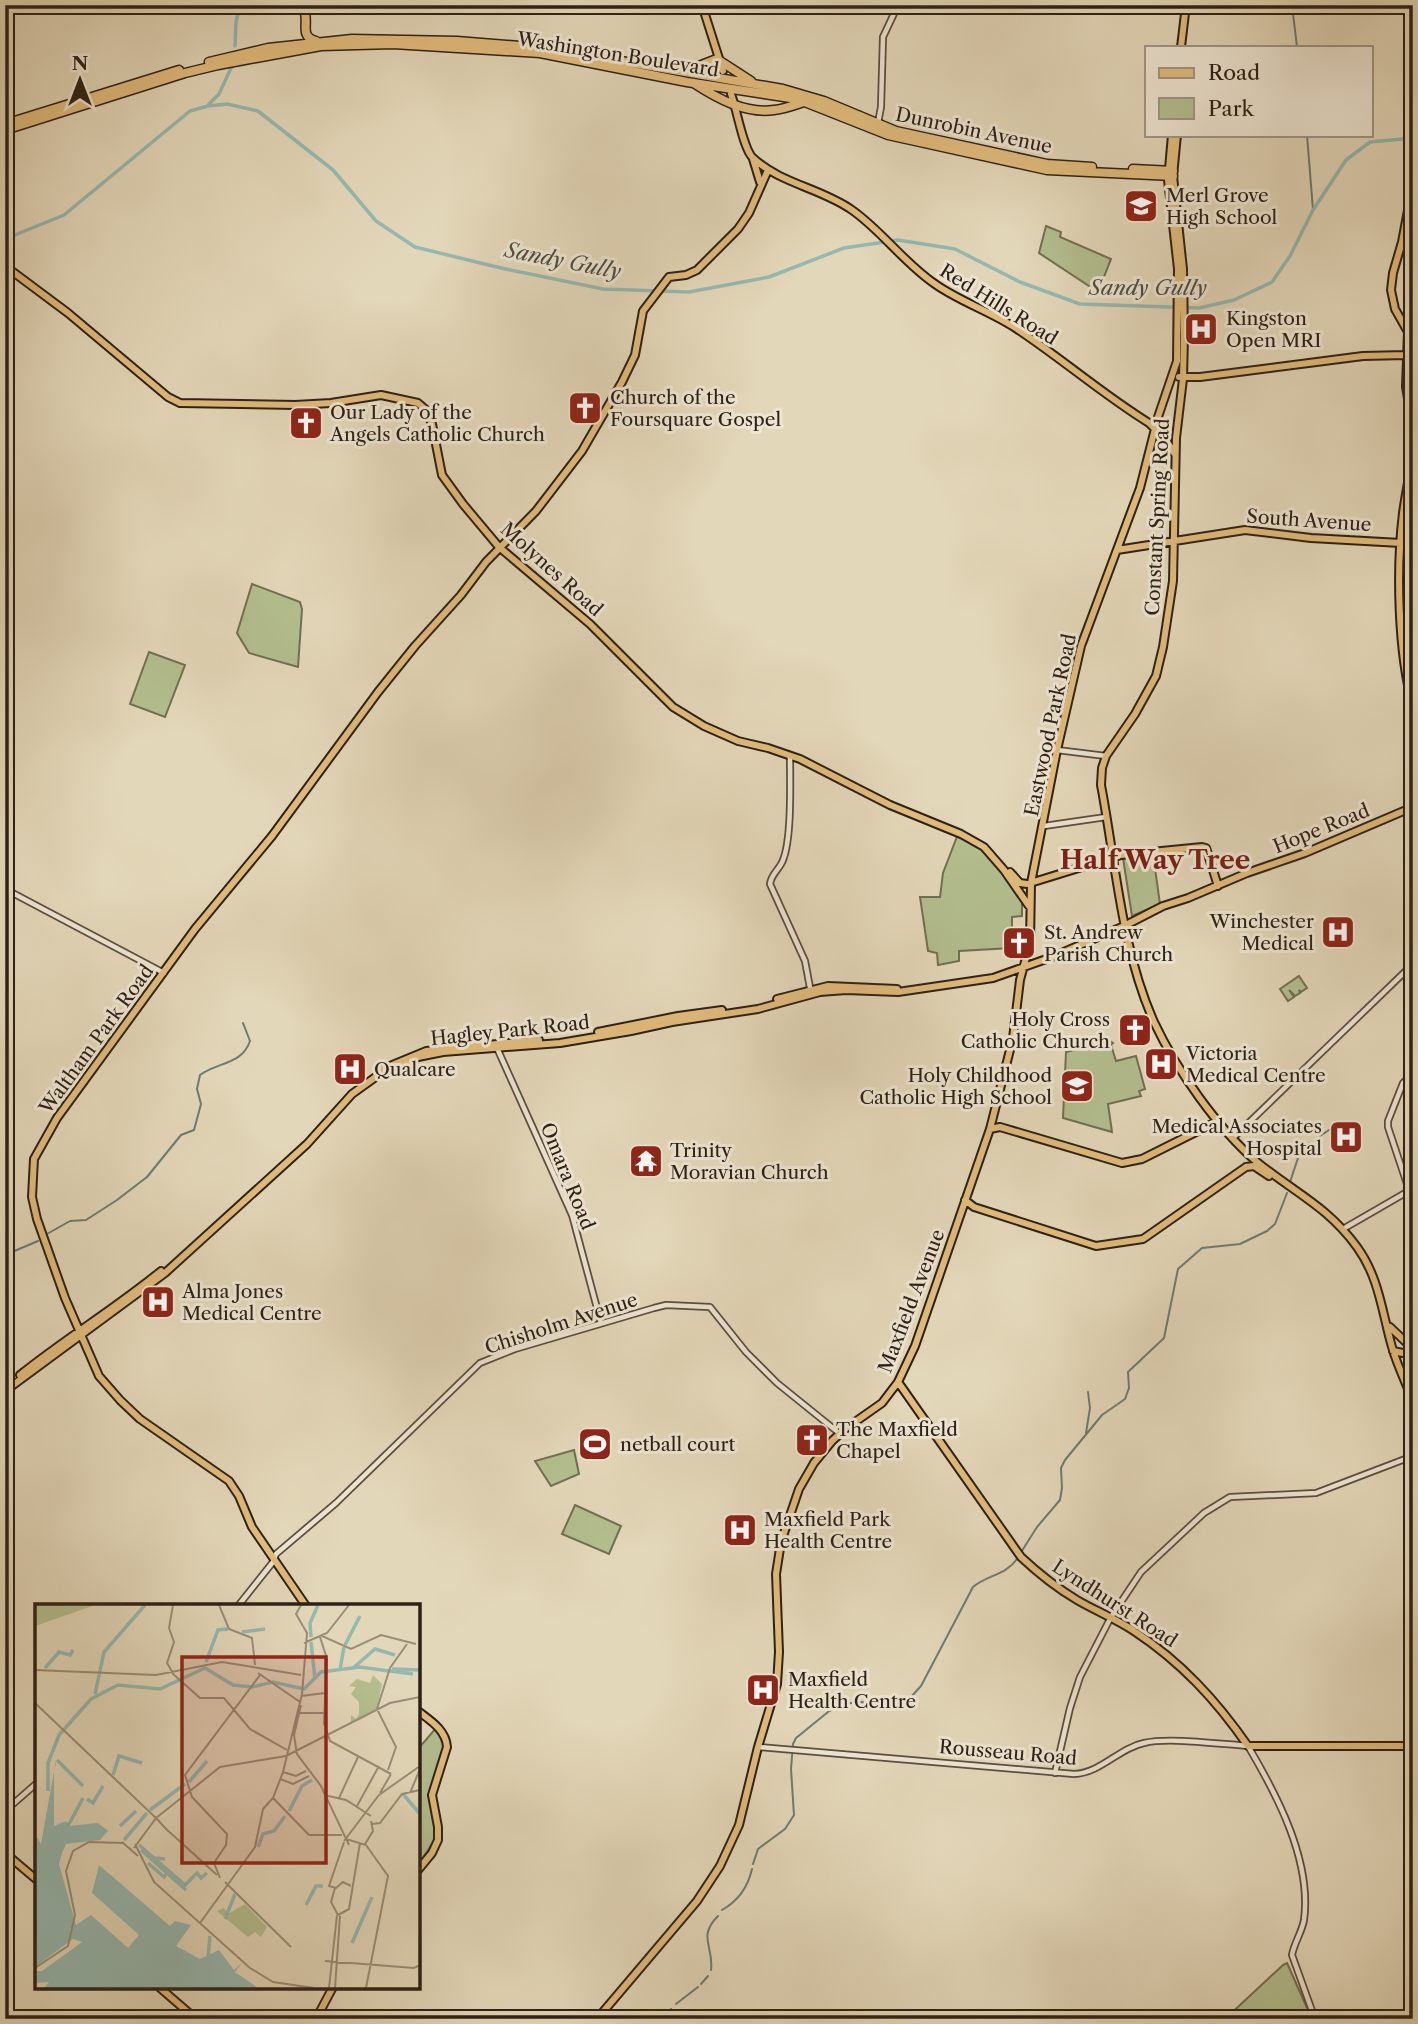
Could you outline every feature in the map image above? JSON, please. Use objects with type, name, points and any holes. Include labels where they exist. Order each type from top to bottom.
[{"type":"highway","points":[[305,13],[305,34],[316,41]]},
{"type":"highway","name":"Washington Boulevard","points":[[5,124],[173,71],[237,54],[316,41],[402,38],[546,48],[683,72],[732,88]]},
{"type":"highway","name":"Washington Boulevard","points":[[5,130],[185,73],[321,46],[393,44],[540,53],[732,88]]},
{"type":"highway","points":[[683,72],[717,59],[746,79],[764,86]]},
{"type":"highway","points":[[693,82],[726,103],[765,111],[807,101]]},
{"type":"highway","name":"Dunrobin Avenue","points":[[732,88],[764,86],[804,94],[877,128]]},
{"type":"highway","name":"Dunrobin Avenue","points":[[732,88],[807,101],[877,128],[1047,164],[1171,173]]},
{"type":"main road","points":[[702,5],[723,71]]},
{"type":"main road","points":[[1183,46],[1188,5]]},
{"type":"main road","points":[[732,88],[746,148],[759,167],[761,184]]},
{"type":"main road","name":"Constant Spring Road","points":[[1173,376],[1178,351],[1180,314],[1177,257],[1170,211],[1174,136]]},
{"type":"main road","name":"Red Hills Road","points":[[759,167],[849,208],[880,232],[889,244],[934,284],[1017,329],[1139,416],[1166,440],[1175,455]]},
{"type":"main road","points":[[761,184],[766,172]]},
{"type":"main road","name":"Waltham Park Road","points":[[305,1604],[250,1523],[239,1496],[229,1481],[159,1433],[120,1400],[95,1370],[65,1298],[33,1207],[34,1159],[57,1118],[164,973],[224,893],[272,836],[405,657],[461,595],[499,547],[536,511],[589,440],[625,378],[635,355],[641,316],[655,295],[670,277],[697,270],[738,229],[749,213],[761,184]]},
{"type":"main road","points":[[1413,184],[1391,290],[1395,309],[1407,328],[1406,387],[1413,428]]},
{"type":"main road","name":"Molynes Road","points":[[5,266],[68,313],[168,397],[180,403],[295,405],[331,403],[378,395],[418,402],[425,409],[432,424],[442,475],[463,504],[499,547],[590,624],[673,707],[704,726],[738,741],[790,755],[984,847],[1004,870],[1030,908]]},
{"type":"main road","name":"Constant Spring Road","points":[[1180,314],[1184,342],[1175,455],[1173,581],[1160,666],[1153,684],[1106,756],[1102,768],[1101,785],[1115,857],[1124,926],[1154,1021],[1186,1076],[1218,1121],[1243,1149],[1322,1208],[1343,1229]]},
{"type":"main road","points":[[1363,356],[1370,352],[1396,351],[1407,340]]},
{"type":"main road","points":[[1184,342],[1186,373],[1200,377]]},
{"type":"main road","points":[[1173,376],[1200,377],[1363,356],[1406,355]]},
{"type":"main road","name":"Eastwood Park Road","points":[[1025,967],[1029,949],[1031,883],[1081,646],[1140,488],[1157,417],[1173,376]]},
{"type":"main road","points":[[1139,416],[1152,421],[1157,417]]},
{"type":"main road","points":[[1139,416],[1151,433],[1150,451]]},
{"type":"main road","points":[[1413,444],[1401,543],[1402,648],[1405,679],[1413,707]]},
{"type":"main road","name":"South Avenue","points":[[1117,550],[1245,530],[1311,538],[1401,543]]},
{"type":"main road","name":"Hope Road","points":[[1124,926],[1163,906],[1316,849],[1413,807]]},
{"type":"main road","points":[[984,847],[1020,883],[1031,883],[1115,857],[1161,850],[1206,848],[1218,886]]},
{"type":"main road","name":"Hagley Park Road","points":[[5,1389],[134,1298],[178,1262],[307,1144],[352,1094],[377,1076],[426,1055],[497,1046],[561,1043],[672,1021],[758,1009],[811,992],[846,990],[886,993],[923,990],[993,978],[1052,957],[1124,926]]},
{"type":"main road","points":[[1029,949],[1035,958],[1052,957]]},
{"type":"main road","name":"Maxfield Avenue","points":[[597,2019],[646,1964],[713,1878],[739,1825],[777,1684],[779,1653],[776,1574],[781,1542],[803,1482],[818,1458],[839,1433],[882,1404],[898,1382],[915,1346],[990,1129],[1012,1045],[1020,980],[1025,967]]},
{"type":"main road","points":[[990,1129],[1000,1127],[1122,1163],[1142,1159],[1218,1121]]},
{"type":"main road","points":[[1243,1149],[1248,1160],[1246,1167]]},
{"type":"main road","points":[[965,1200],[974,1207],[1096,1246],[1143,1239],[1246,1167],[1257,1167],[1343,1229],[1368,1264],[1377,1284],[1393,1351],[1413,1401]]},
{"type":"main road","points":[[1386,1323],[1412,1352]]},
{"type":"main road","points":[[1393,1351],[1399,1348],[1412,1352]]},
{"type":"main road","points":[[1398,1363],[1403,1356],[1412,1352]]},
{"type":"main road","name":"Lyndhurst Road","points":[[898,1382],[1019,1555],[1043,1577],[1076,1599],[1133,1630],[1180,1665],[1216,1703],[1248,1746]]},
{"type":"main road","points":[[420,1713],[441,1731],[447,1747],[432,1795],[439,1829],[437,1843],[420,1868]]},
{"type":"main road","points":[[1248,1746],[1413,1746]]},
{"type":"main road","points":[[5,1853],[35,1878]]},
{"type":"main road","points":[[161,1989],[197,2019]]},
{"type":"main road","points":[[316,2019],[332,1989]]},
{"type":"street","points":[[877,128],[881,107],[883,37],[898,5]]},
{"type":"street","points":[[1057,750],[1106,756]]},
{"type":"street","points":[[790,755],[789,808],[783,861],[772,876],[770,884],[805,961],[811,992]]},
{"type":"street","points":[[1044,826],[1107,817]]},
{"type":"street","points":[[5,889],[164,973]]},
{"type":"street","points":[[1233,1139],[1413,964]]},
{"type":"street","name":"Omara Road","points":[[497,1046],[572,1215],[601,1323]]},
{"type":"street","points":[[1343,1229],[1407,1192],[1388,1121],[1403,1083],[1413,1073]]},
{"type":"street","name":"Chisholm Avenue","points":[[240,1604],[274,1558],[336,1503],[480,1363],[515,1349],[601,1323],[666,1305],[710,1307],[746,1352],[769,1375],[839,1433]]},
{"type":"street","points":[[1055,1773],[1080,1677],[1111,1617],[1141,1572],[1204,1513],[1230,1497],[1316,1493],[1413,1456]]},
{"type":"street","name":"Rousseau Road","points":[[758,1747],[1074,1774],[1090,1771],[1141,1743],[1156,1741],[1248,1746]]},
{"type":"street","name":"Lyndhurst Road","points":[[1248,1746],[1267,1779],[1294,1838],[1303,1883],[1305,1915],[1292,1955],[1296,1973],[1315,2019]]},
{"type":"street","points":[[5,1811],[35,1785]]},
{"type":"green space","points":[[1046,226],[1061,232],[1060,237],[1111,259],[1098,292],[1039,253]]},
{"type":"green space","points":[[252,584],[300,602],[302,609],[298,667],[249,653],[237,633]]},
{"type":"green space","points":[[149,652],[185,665],[165,717],[130,704]]},
{"type":"green space","points":[[958,834],[988,854],[1022,899],[1022,916],[1012,917],[1012,948],[959,951],[959,961],[938,965],[937,953],[928,951],[920,897],[940,897],[943,873]]},
{"type":"green space","points":[[1153,854],[1160,904],[1132,916],[1123,858]]},
{"type":"green space","points":[[1299,976],[1307,988],[1301,992],[1299,990],[1300,993],[1295,996],[1289,990],[1294,997],[1288,1001],[1280,989]]},
{"type":"green space","name":"Holy Childhood Catholic High School","points":[[1110,1041],[1113,1043],[1111,1045],[1116,1061],[1136,1056],[1145,1089],[1139,1091],[1141,1096],[1108,1104],[1112,1132],[1063,1118],[1066,1052]]},
{"type":"green space","points":[[574,1450],[579,1474],[551,1486],[535,1461]]},
{"type":"green space","points":[[575,1505],[621,1526],[609,1554],[562,1534]]},
{"type":"green space","points":[[436,1728],[443,1735],[445,1750],[432,1786],[435,1839],[420,1862],[420,1747]]},
{"type":"green space","points":[[1287,1963],[1312,2019],[1225,2019],[1283,1965]]},
{"type":"waterway","points":[[235,46],[240,5]]},
{"type":"waterway","name":"Sandy Gully","points":[[1292,5],[1297,46]]},
{"type":"waterway","points":[[209,104],[219,94],[232,66]]},
{"type":"waterway","name":"Sandy Gully","points":[[5,239],[64,215],[190,111],[227,104],[258,111],[333,170],[376,221],[415,247],[501,268],[603,289],[689,292],[769,277],[844,248],[898,240],[955,249],[1020,282],[1080,304],[1199,308],[1234,300],[1272,282],[1290,256],[1313,210],[1346,160],[1370,142],[1413,138]]},
{"type":"waterway","name":"Sandy Gully","points":[[1307,136],[1313,210]]},
{"type":"waterway","points":[[47,1234],[70,1221],[86,1220],[117,1200],[147,1177],[181,1135],[194,1130],[201,1104],[197,1089],[200,1075],[235,1059],[246,1049],[250,1041],[243,1023]]},
{"type":"waterway","points":[[1320,1136],[1332,1128]]},
{"type":"waterway","points":[[1290,1182],[1299,1155],[1309,1143]]},
{"type":"waterway","points":[[1020,1554],[1037,1527],[1060,1500],[1061,1468],[1065,1460],[1102,1415],[1125,1399],[1129,1388],[1128,1372],[1164,1338],[1178,1269],[1202,1248],[1240,1244],[1267,1231],[1275,1224],[1287,1193]]},
{"type":"waterway","points":[[5,1255],[38,1241]]},
{"type":"waterway","points":[[1086,1433],[1090,1408],[1088,1392]]},
{"type":"waterway","points":[[753,1864],[758,1849],[785,1829],[794,1815],[791,1769],[796,1738],[842,1704],[861,1702],[896,1707],[910,1698],[921,1686],[973,1587],[1002,1572],[1017,1559]]},
{"type":"waterway","points":[[722,1910],[742,1893],[752,1869]]},
{"type":"waterway","points":[[711,1970],[707,1936],[718,1916]]},
{"type":"waterway","points":[[701,1984],[708,1976]]},
{"type":"waterway","points":[[676,2004],[698,1987]]},
{"type":"waterway","points":[[661,2019],[671,2009]]},
{"type":"place","name":"Merl Grove High School","points":[[1141,206]]},
{"type":"place","name":"Kingston Open MRI","points":[[1201,329]]},
{"type":"place","name":"Church of the Foursquare Gospel","points":[[585,408]]},
{"type":"place","name":"Our Lady of the Angels Catholic Church","points":[[306,423]]},
{"type":"place","name":"Winchester Medical","points":[[1338,932]]},
{"type":"place","name":"St. Andrew Parish Church","points":[[1019,943]]},
{"type":"place","name":"Holy Cross Catholic Church","points":[[1135,1030]]},
{"type":"place","name":"Victoria Medical Centre","points":[[1161,1064]]},
{"type":"place","name":"Qualcare","points":[[350,1069]]},
{"type":"place","name":"Holy Childhood Catholic High School","points":[[1077,1086]]},
{"type":"place","name":"Medical Associates Hospital","points":[[1346,1137]]},
{"type":"place","name":"Trinity Moravian Church","points":[[646,1161]]},
{"type":"place","name":"Alma Jones Medical Centre","points":[[158,1302]]},
{"type":"place","name":"The Maxfield Chapel","points":[[812,1440]]},
{"type":"place","name":"netball court","points":[[595,1444]]},
{"type":"place","name":"Maxfield Park Health Centre","points":[[740,1530]]},
{"type":"place","name":"Maxfield Health Centre","points":[[763,1690]]},
{"type":"district","name":"Half Way Tree","points":[[1155,860]]}]
